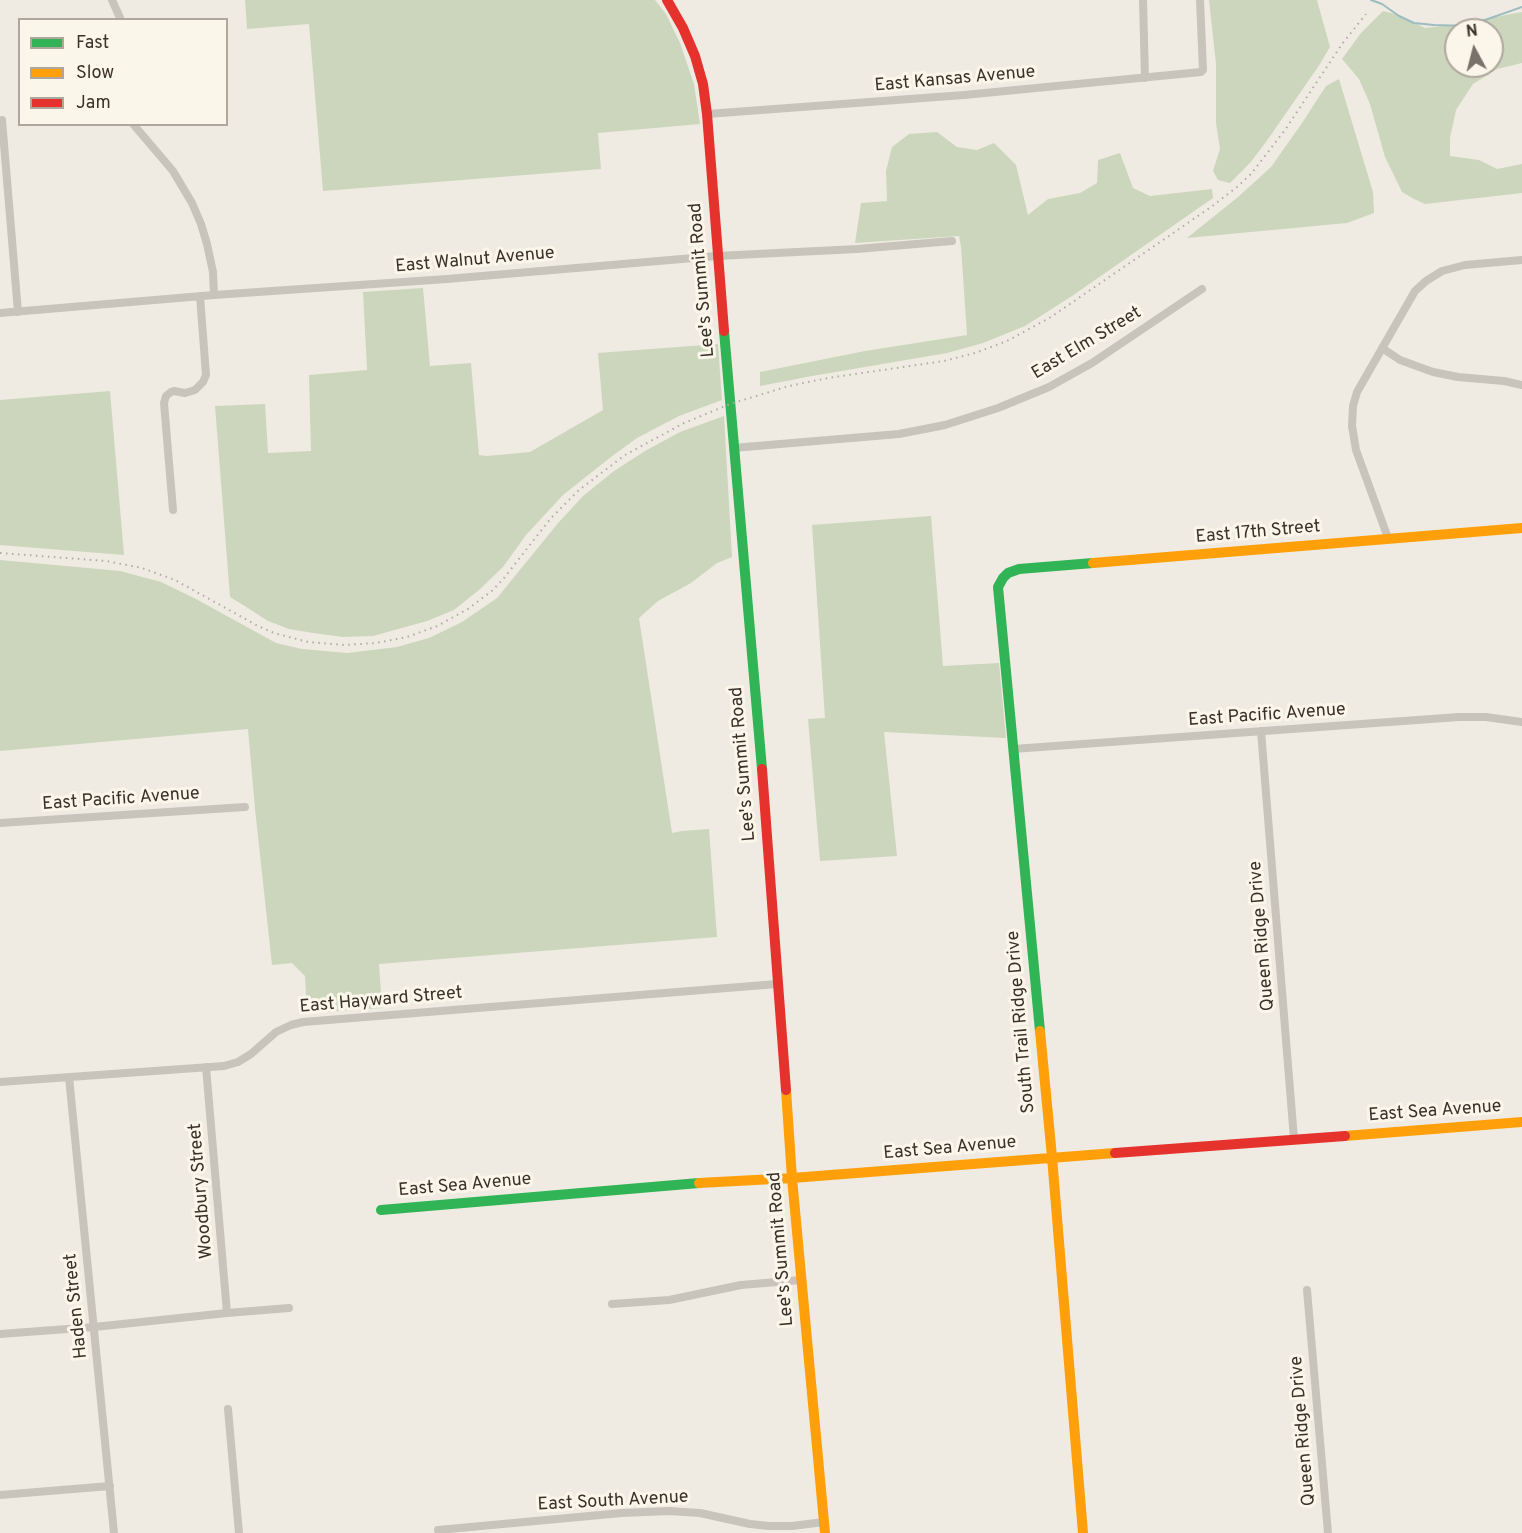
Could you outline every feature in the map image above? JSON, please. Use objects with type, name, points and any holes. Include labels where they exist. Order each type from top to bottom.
[{"type":"street","points":[[112,0],[120,18]]},
{"type":"street","name":"Lee's Summit Road","points":[[667,0],[695,56],[707,114],[733,448],[764,795],[792,1178],[824,1527]]},
{"type":"street","points":[[1143,0],[1145,78]]},
{"type":"street","name":"East Kansas Avenue","points":[[707,114],[964,95],[1201,72],[1203,70],[1200,0]]},
{"type":"street","points":[[2,120],[18,312]]},
{"type":"street","points":[[135,126],[173,171],[192,203],[207,244],[213,272],[214,295]]},
{"type":"street","name":"East Walnut Avenue","points":[[0,313],[717,256],[857,249],[952,241]]},
{"type":"street","points":[[1388,538],[1356,450],[1352,426],[1353,406],[1357,392],[1415,291],[1426,281],[1442,271],[1465,265],[1522,260]]},
{"type":"street","name":"East Elm Street","points":[[733,448],[899,434],[945,425],[998,408],[1049,387],[1092,363],[1202,289]]},
{"type":"street","points":[[173,510],[164,403],[166,396],[171,392],[184,393],[195,390],[206,375],[200,296]]},
{"type":"street","points":[[1382,348],[1400,360],[1433,372],[1522,384]]},
{"type":"street","name":"East 17th Street","points":[[1001,581],[1008,573],[1019,569],[1522,528]]},
{"type":"street","name":"South Trail Ridge Drive","points":[[1001,581],[998,587],[1052,1157],[1083,1533]]},
{"type":"street","name":"East Pacific Avenue","points":[[1013,749],[1459,717],[1486,717],[1522,722]]},
{"type":"street","name":"Queen Ridge Drive","points":[[1261,731],[1294,1139]]},
{"type":"street","name":"East Pacific Avenue","points":[[0,823],[245,807]]},
{"type":"street","name":"East Hayward Street","points":[[0,1082],[224,1066],[238,1062],[251,1054],[276,1032],[303,1022],[777,984]]},
{"type":"street","name":"Woodbury Street","points":[[206,1067],[227,1313]]},
{"type":"street","name":"Haden Street","points":[[69,1077],[114,1533]]},
{"type":"street","name":"East Sea Avenue","points":[[381,1210],[669,1185],[792,1178],[1522,1122]]},
{"type":"street","points":[[612,1304],[669,1300],[741,1285],[801,1280]]},
{"type":"street","name":"Queen Ridge Drive","points":[[1307,1290],[1328,1533]]},
{"type":"street","points":[[0,1334],[289,1308]]},
{"type":"street","points":[[228,1409],[239,1533]]},
{"type":"street","points":[[0,1495],[110,1486]]},
{"type":"street","name":"East South Avenue","points":[[438,1530],[669,1511],[700,1513],[769,1526],[824,1527]]},
{"type":"green space","points":[[245,0],[655,0],[666,14],[680,43],[694,84],[700,124],[598,133],[601,169],[323,191],[309,24],[247,29]]},
{"type":"green space","points":[[1209,0],[1317,0],[1330,47],[1266,142],[1250,163],[1230,183],[1218,180],[1213,171],[1220,149],[1216,123],[1216,64]]},
{"type":"green space","points":[[1383,11],[1399,15],[1425,28],[1444,26],[1444,78],[1483,78],[1473,84],[1456,110],[1450,138],[1450,156],[1479,160],[1497,169],[1522,164],[1522,193],[1425,204],[1402,192],[1385,157],[1370,104],[1359,79],[1342,59],[1361,33]]},
{"type":"green space","points":[[1522,12],[1522,63],[1504,67],[1504,18],[1490,18]]},
{"type":"green space","points":[[1339,79],[1373,192],[1374,213],[1347,223],[1187,238],[1271,167],[1326,86]]},
{"type":"green space","points":[[937,132],[957,147],[977,150],[994,143],[1016,165],[1028,215],[1048,199],[1080,193],[1097,183],[1098,160],[1120,153],[1133,188],[1150,196],[1212,189],[1213,198],[1025,326],[983,343],[947,353],[760,386],[760,372],[865,351],[967,335],[959,236],[855,243],[861,203],[887,201],[886,171],[892,147],[909,134]]},
{"type":"green space","points":[[423,288],[430,366],[471,363],[479,455],[530,452],[603,410],[598,353],[718,344],[722,400],[679,416],[637,438],[611,457],[563,495],[526,535],[503,567],[454,610],[427,621],[373,636],[343,637],[313,633],[289,629],[268,621],[230,597],[215,406],[265,404],[268,453],[311,451],[309,375],[367,370],[363,292]]},
{"type":"green space","points":[[110,391],[124,555],[0,545],[0,400]]},
{"type":"green space","points":[[724,416],[732,557],[717,563],[691,583],[658,601],[639,618],[672,833],[709,829],[717,937],[379,964],[382,1008],[307,1013],[305,976],[292,963],[272,965],[248,729],[0,751],[0,560],[120,571],[161,582],[276,643],[302,649],[347,653],[397,647],[429,638],[462,622],[497,598],[559,522],[583,496],[614,471],[680,432]]},
{"type":"green space","points":[[931,516],[943,666],[999,663],[1006,738],[884,732],[897,856],[820,861],[808,719],[825,718],[812,525]]},
{"type":"waterway","points":[[1371,0],[1414,23],[1434,25],[1468,26],[1522,7]]},
{"type":"railway","points":[[0,553],[106,561],[142,568],[175,580],[258,626],[308,642],[344,645],[376,643],[407,637],[437,626],[468,609],[493,590],[551,518],[579,490],[625,455],[684,423],[730,404],[789,386],[944,361],[975,353],[1007,341],[1051,317],[1211,207],[1251,174],[1285,130],[1342,44],[1366,14]]},
{"type":"traffic: fast","points":[[724,331],[762,769]]},
{"type":"traffic: fast","points":[[1040,1031],[998,587],[1008,573],[1019,569],[1093,563]]},
{"type":"traffic: fast","points":[[381,1210],[699,1183]]},
{"type":"traffic: slow","points":[[1093,563],[1522,528]]},
{"type":"traffic: slow","points":[[1040,1031],[1083,1533]]},
{"type":"traffic: slow","points":[[786,1090],[825,1533]]},
{"type":"traffic: slow","points":[[1345,1136],[1522,1122]]},
{"type":"traffic: slow","points":[[699,1183],[1115,1153]]},
{"type":"traffic: jam","points":[[667,0],[683,28],[695,56],[703,84],[724,331]]},
{"type":"traffic: jam","points":[[762,769],[786,1090]]},
{"type":"traffic: jam","points":[[1115,1153],[1345,1136]]}]
